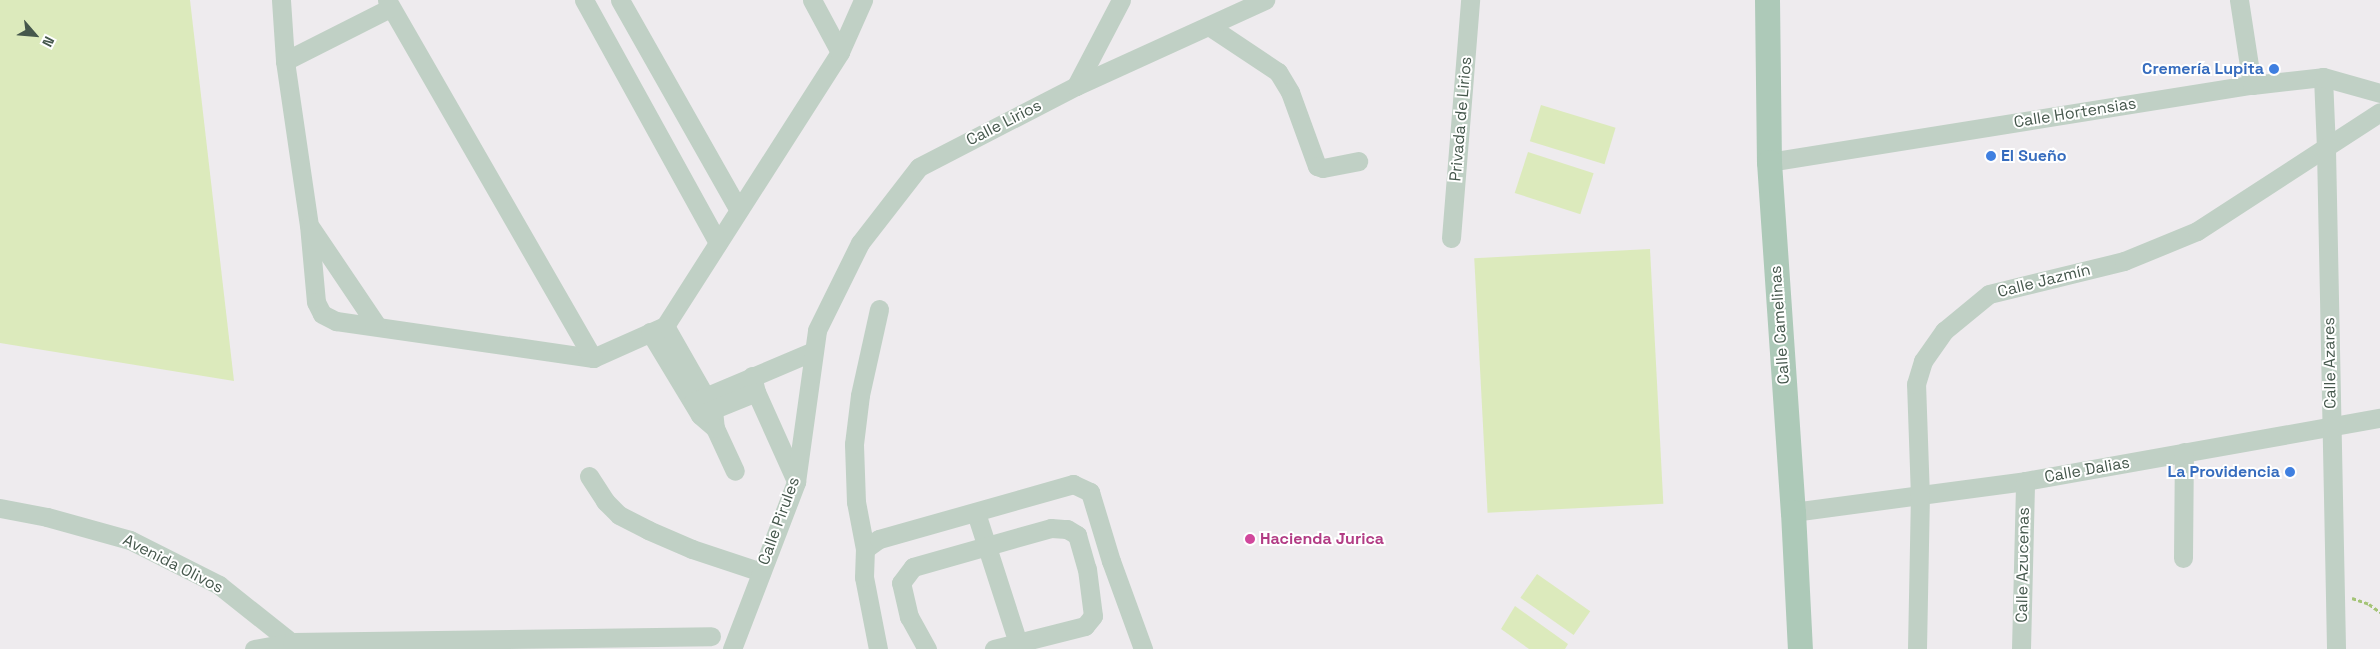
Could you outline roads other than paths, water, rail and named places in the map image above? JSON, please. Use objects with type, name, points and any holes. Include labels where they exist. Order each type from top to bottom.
[{"type":"main road","name":"Calle Camelinas","points":[[1767,0],[1769,162],[1793,512],[1800,649]]},
{"type":"street","points":[[282,0],[285,61],[309,225],[316,302],[322,314],[336,321],[592,358],[657,329],[718,244],[840,52],[863,0]]},
{"type":"street","points":[[584,0],[718,244]]},
{"type":"street","points":[[620,0],[739,210]]},
{"type":"street","points":[[812,0],[840,52]]},
{"type":"street","points":[[1076,86],[1121,0]]},
{"type":"street","name":"Calle Lirios","points":[[816,330],[860,243],[919,167],[1076,86],[1265,0]]},
{"type":"street","name":"Privada de Lirios","points":[[1452,238],[1470,0]]},
{"type":"street","points":[[2239,0],[2252,85]]},
{"type":"street","points":[[285,61],[389,4],[592,358]]},
{"type":"street","points":[[1209,26],[1278,72],[1290,92],[1317,166],[1322,168],[1358,161]]},
{"type":"street","points":[[611,47],[638,32]]},
{"type":"street","name":"Calle Hortensias","points":[[1769,162],[2252,85],[2323,77],[2380,93]]},
{"type":"street","name":"Calle Azares","points":[[2323,77],[2336,649]]},
{"type":"street","name":"Calle Jazmín","points":[[1917,649],[1920,497],[1916,384],[1923,361],[1944,332],[1989,294],[2124,261],[2197,231],[2326,149],[2380,112]]},
{"type":"street","points":[[309,225],[377,326]]},
{"type":"street","points":[[878,649],[864,577],[865,549],[856,502],[854,444],[860,395],[879,309]]},
{"type":"street","points":[[657,329],[705,410],[734,471]]},
{"type":"street","name":"Calle Pirules","points":[[732,649],[796,482],[816,330]]},
{"type":"street","points":[[705,410],[814,351]]},
{"type":"street","points":[[754,384],[796,482]]},
{"type":"street","name":"Calle Dalias","points":[[1793,512],[1920,497],[2025,481],[2380,418]]},
{"type":"street","points":[[2182,558],[2184,452]]},
{"type":"street","points":[[589,476],[605,501],[619,515],[692,549],[761,572]]},
{"type":"street","name":"Calle Azucenas","points":[[2022,649],[2025,481]]},
{"type":"street","points":[[865,549],[879,539],[1073,484],[1090,492],[1111,561],[1142,649]]},
{"type":"street","name":"Avenida Olivos","points":[[0,508],[47,517],[130,540],[219,585],[295,645]]},
{"type":"street","points":[[976,513],[1018,643]]},
{"type":"street","points":[[926,649],[909,617],[902,583],[913,567],[1051,528],[1067,528],[1078,535],[1087,569],[1093,616],[1085,626],[994,649]]},
{"type":"street","points":[[1087,569],[1111,561]]},
{"type":"street","points":[[254,649],[295,645],[711,636]]},
{"type":"place","name":"Cremería Lupita","points":[[2274,69]]},
{"type":"place","name":"El Sueño","points":[[1991,156]]},
{"type":"place","name":"La Providencia","points":[[2290,472]]},
{"type":"place","name":"Hacienda Jurica","points":[[1250,539]]}]
